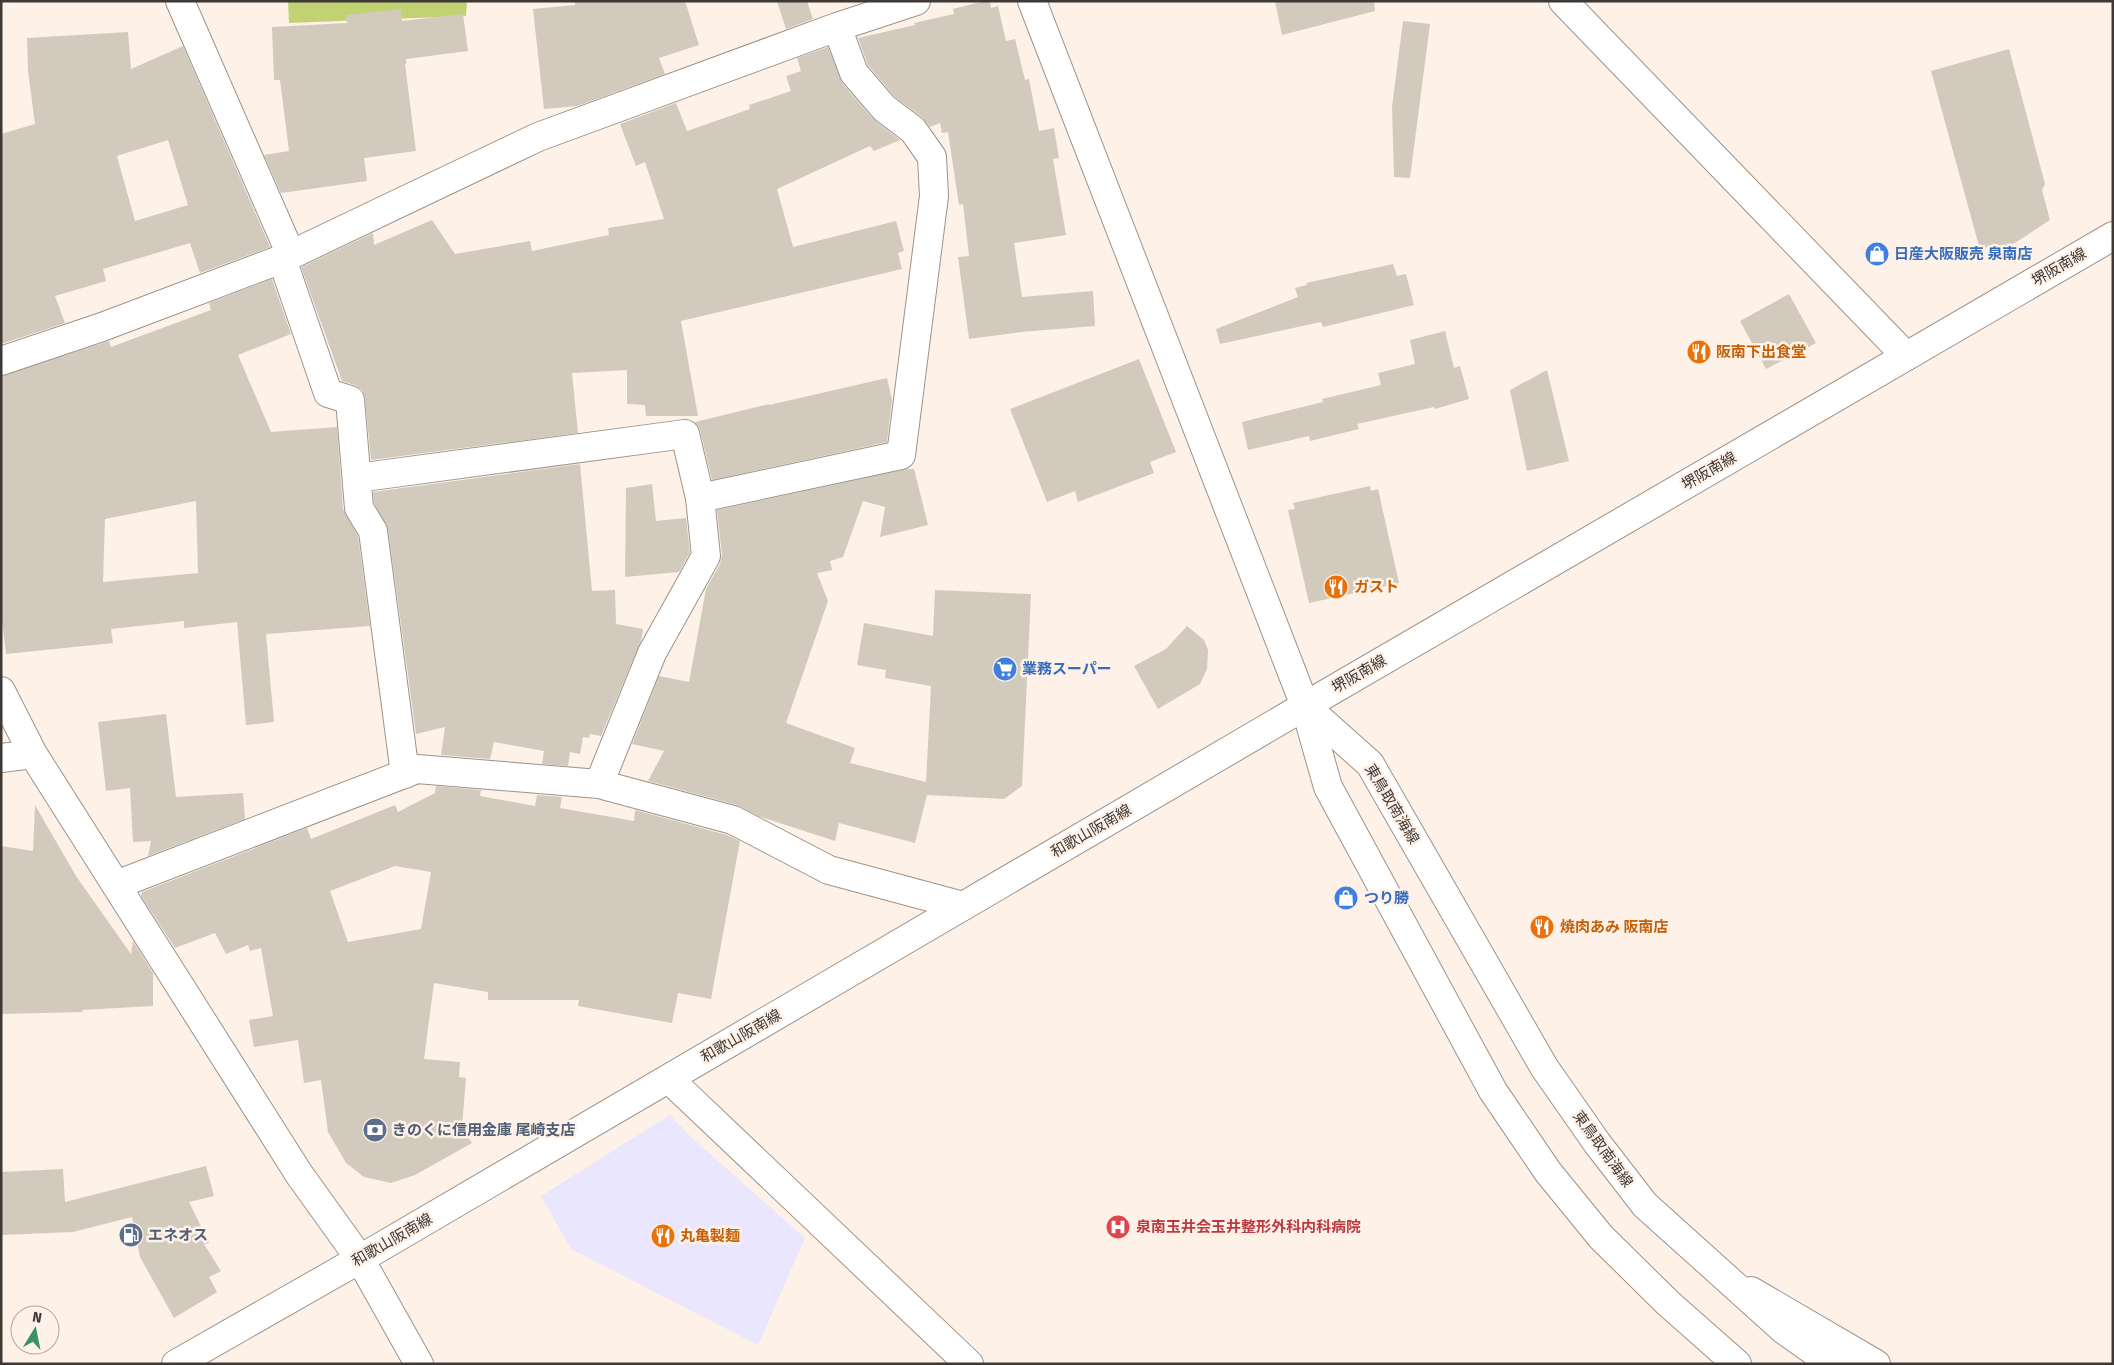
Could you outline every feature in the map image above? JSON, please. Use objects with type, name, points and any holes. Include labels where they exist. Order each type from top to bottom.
[{"type":"street","points":[[180,1],[286,257],[328,393],[350,400],[360,508],[373,531],[405,774]]},
{"type":"street","points":[[1,361],[102,327],[286,257],[538,137],[837,27],[916,1]]},
{"type":"street","points":[[1032,1],[1305,706],[1328,788],[1493,1091],[1548,1172],[1601,1236],[1668,1303],[1737,1364]]},
{"type":"street","points":[[1563,1],[1906,356]]},
{"type":"street","points":[[700,498],[901,455],[934,196],[932,157],[913,130],[884,108],[854,73],[837,27]]},
{"type":"street","name":"堺阪南線","points":[[1305,706],[2113,236]]},
{"type":"street","points":[[356,478],[685,434],[700,498],[706,556],[652,653],[599,784]]},
{"type":"street","points":[[1,691],[32,754],[299,1174],[360,1259],[419,1364]]},
{"type":"street","name":"和歌山阪南線","points":[[176,1364],[669,1079],[1305,706]]},
{"type":"street","name":"東鳥取南海線","points":[[1305,706],[1370,764],[1544,1067],[1597,1143],[1645,1205],[1784,1330],[1832,1364]]},
{"type":"street","points":[[1,758],[32,754]]},
{"type":"street","points":[[116,885],[417,769],[599,784],[733,820],[829,870],[963,906]]},
{"type":"street","points":[[669,1079],[969,1364]]},
{"type":"street","points":[[1722,1273],[1876,1364]]},
{"type":"shaded area","points":[[670,1115],[694,1140],[805,1238],[758,1345],[571,1249],[541,1196]]},
{"type":"green space","points":[[288,1],[467,1],[466,16],[289,23]]},
{"type":"building","points":[[575,1],[685,1],[699,45],[659,58],[665,74],[577,106],[544,109],[533,9],[575,5]]},
{"type":"building","points":[[777,1],[807,1],[813,19],[786,29]]},
{"type":"building","points":[[990,1],[991,8],[998,6],[1006,41],[1015,39],[1025,80],[1029,79],[1039,131],[1054,128],[1059,158],[1053,159],[1066,235],[1014,243],[1022,297],[1093,291],[1095,326],[1021,332],[969,339],[958,257],[969,256],[963,204],[959,205],[948,132],[942,133],[940,123],[930,127],[923,118],[895,97],[868,65],[858,38],[954,14],[953,9]]},
{"type":"building","points":[[1275,1],[1374,1],[1375,11],[1282,35]]},
{"type":"building","points":[[401,9],[402,21],[463,14],[468,51],[406,59],[405,64],[416,151],[364,158],[367,181],[281,193],[264,155],[289,151],[280,80],[274,80],[272,27],[347,23],[346,15]]},
{"type":"building","points":[[1403,21],[1430,24],[1410,178],[1394,177],[1392,107]]},
{"type":"building","points":[[128,32],[131,69],[183,46],[270,247],[200,273],[190,243],[103,269],[106,281],[55,296],[65,323],[1,344],[1,134],[35,124],[28,71],[27,38]],"holes":[[[168,140],[188,205],[135,221],[117,156]]]},
{"type":"building","points":[[828,47],[842,83],[872,118],[900,140],[874,151],[870,146],[777,189],[793,247],[896,221],[904,251],[898,253],[902,269],[681,321],[698,416],[646,416],[645,405],[627,404],[627,370],[572,373],[578,433],[371,460],[365,398],[362,390],[355,385],[342,381],[301,267],[373,233],[374,245],[432,220],[455,254],[530,241],[532,251],[609,235],[608,228],[664,219],[645,162],[636,166],[620,124],[676,103],[687,131],[750,109],[749,105],[791,91],[786,76],[801,71],[797,58]]},
{"type":"building","points":[[2009,49],[2045,184],[2042,190],[2050,220],[2015,243],[1996,249],[1979,246],[1931,71]]},
{"type":"building","points":[[1393,264],[1397,276],[1406,274],[1414,305],[1323,327],[1321,322],[1220,344],[1216,329],[1298,297],[1295,288],[1307,285],[1306,283]]},
{"type":"building","points":[[272,279],[291,334],[238,355],[271,432],[337,427],[343,509],[358,536],[370,626],[266,634],[274,722],[246,725],[237,622],[184,628],[184,621],[111,629],[113,643],[6,654],[1,612],[1,376],[109,341],[111,347],[211,310],[209,303]],"holes":[[[196,501],[198,573],[103,582],[105,519]]]},
{"type":"building","points":[[1789,294],[1816,343],[1766,369],[1740,321]]},
{"type":"building","points":[[1445,331],[1454,368],[1460,366],[1469,399],[1435,409],[1434,407],[1357,424],[1359,429],[1310,441],[1309,436],[1248,450],[1242,422],[1323,402],[1322,399],[1381,385],[1378,373],[1415,364],[1410,340]]},
{"type":"building","points":[[1139,359],[1176,452],[1150,462],[1154,473],[1078,502],[1075,491],[1047,502],[1010,409]]},
{"type":"building","points":[[1547,370],[1569,461],[1527,471],[1510,390]]},
{"type":"building","points":[[887,378],[892,400],[887,442],[712,480],[700,430],[695,422]]},
{"type":"building","points":[[580,464],[592,591],[615,590],[616,624],[643,629],[641,641],[601,736],[590,734],[589,738],[583,737],[580,754],[570,752],[568,766],[542,764],[544,751],[494,742],[490,759],[441,755],[445,727],[416,734],[388,529],[374,503],[373,492]]},
{"type":"building","points":[[906,469],[914,469],[928,525],[880,537],[885,507],[863,501],[843,557],[830,561],[832,570],[817,573],[828,601],[786,723],[855,748],[850,763],[926,782],[931,686],[885,678],[886,670],[857,665],[864,623],[933,636],[935,590],[1031,594],[1022,786],[1004,799],[927,795],[915,843],[839,823],[835,841],[758,816],[737,805],[648,781],[664,751],[632,744],[659,676],[689,682],[706,589],[720,564],[722,555],[717,510]]},
{"type":"building","points":[[652,484],[656,521],[686,518],[690,553],[679,572],[625,577],[626,488]]},
{"type":"building","points":[[1370,486],[1371,491],[1378,489],[1399,583],[1309,603],[1288,510],[1295,509],[1293,503]]},
{"type":"building","points":[[1187,626],[1204,640],[1208,650],[1207,669],[1200,684],[1158,709],[1134,666],[1166,649]]},
{"type":"building","points":[[166,714],[176,797],[243,793],[245,819],[148,856],[151,841],[133,842],[130,788],[106,791],[98,722]]},
{"type":"building","points":[[436,786],[481,790],[480,796],[535,806],[537,795],[562,797],[560,808],[634,821],[635,810],[727,835],[740,841],[711,999],[678,993],[672,1023],[578,1006],[579,1000],[488,1000],[488,992],[434,983],[424,1059],[460,1062],[459,1077],[466,1078],[462,1126],[472,1143],[415,1175],[391,1183],[364,1177],[346,1163],[328,1132],[321,1080],[304,1083],[298,1040],[254,1047],[249,1020],[273,1016],[261,948],[250,951],[248,945],[226,954],[215,933],[175,948],[141,896],[142,892],[307,828],[311,839],[395,805],[398,812],[435,793]],"holes":[[[395,866],[431,872],[421,929],[348,942],[330,891]]]},
{"type":"building","points":[[35,805],[76,876],[131,954],[133,941],[153,973],[153,1006],[82,1010],[83,1012],[1,1014],[1,846],[33,851]]},
{"type":"building","points":[[206,1166],[214,1196],[189,1202],[209,1243],[204,1244],[221,1271],[209,1277],[217,1292],[174,1318],[140,1257],[132,1217],[73,1232],[1,1235],[1,1172],[63,1169],[65,1202]]},
{"type":"place","name":"日産大阪販売 泉南店","points":[[1877,254]]},
{"type":"place","name":"阪南下出食堂","points":[[1699,352]]},
{"type":"place","name":"ガスト","points":[[1336,587]]},
{"type":"place","name":"業務スーパー","points":[[1005,669]]},
{"type":"place","name":"つり勝","points":[[1346,898]]},
{"type":"place","name":"焼肉あみ 阪南店","points":[[1542,927]]},
{"type":"place","name":"きのくに信用金庫 尾崎支店","points":[[375,1130]]},
{"type":"place","name":"泉南玉井会玉井整形外科内科病院","points":[[1118,1227]]},
{"type":"place","name":"エネオス","points":[[131,1235]]},
{"type":"place","name":"丸亀製麺","points":[[663,1236]]}]
